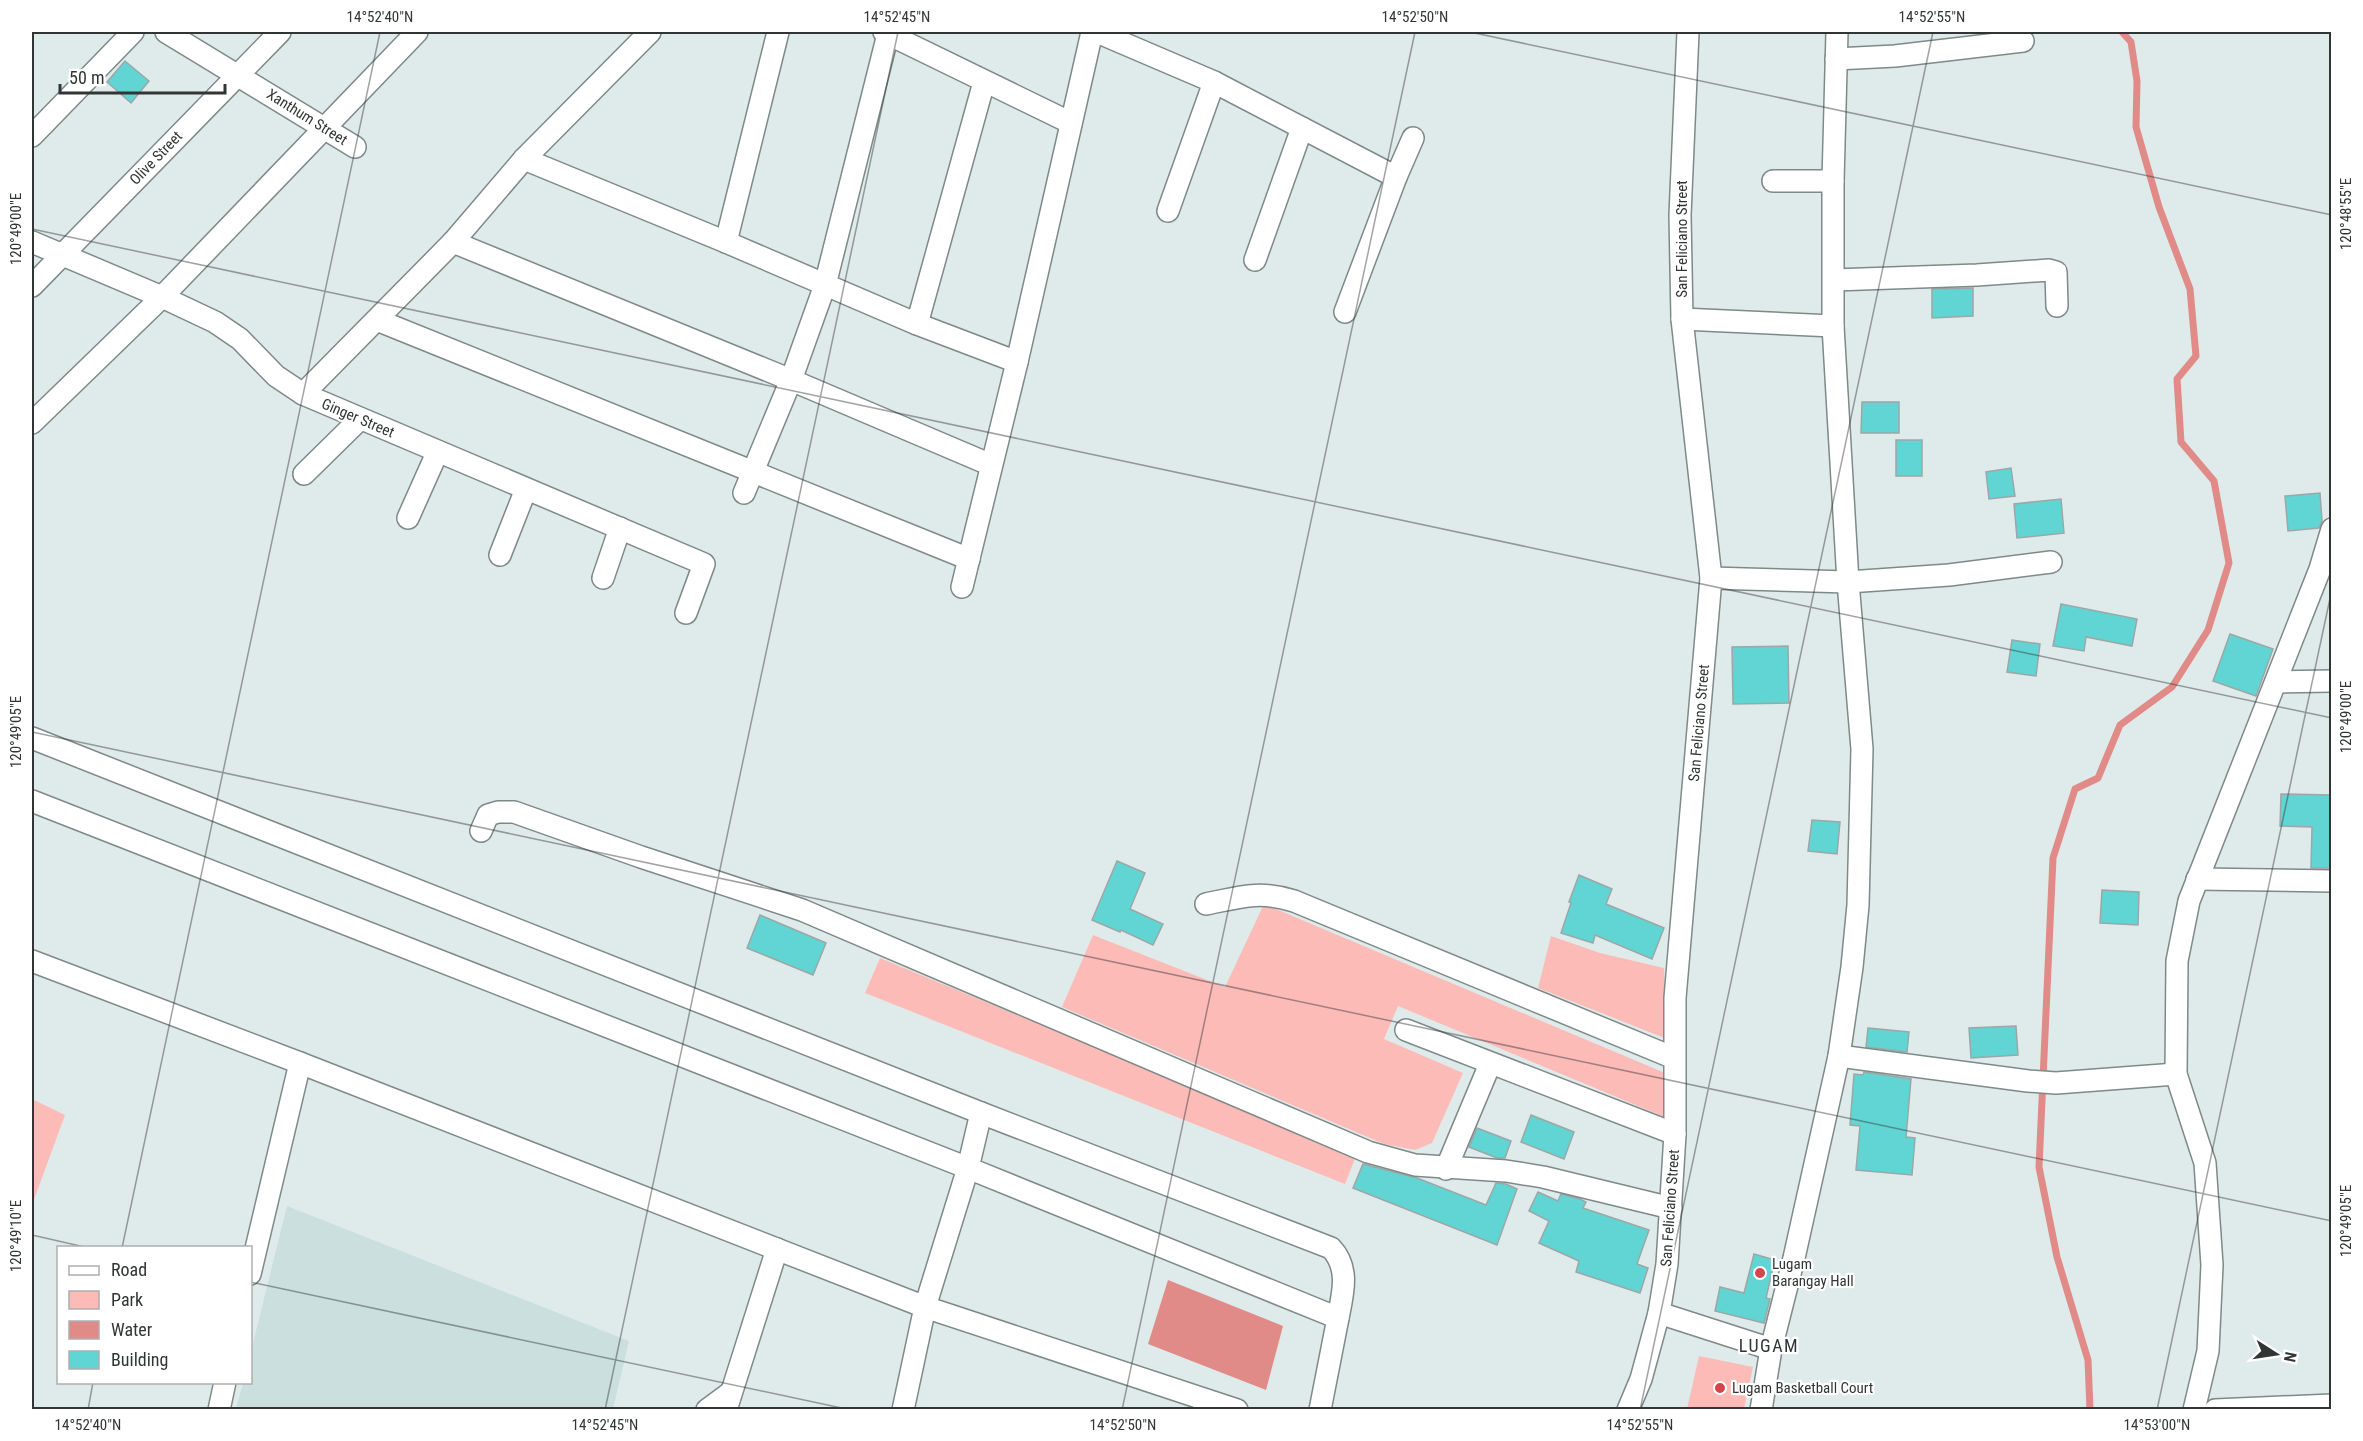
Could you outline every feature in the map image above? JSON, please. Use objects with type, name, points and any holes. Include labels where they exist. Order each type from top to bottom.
[{"type":"street","points":[[32,136],[133,32]]},
{"type":"street","name":"Xanthum Street","points":[[166,32],[355,147]]},
{"type":"street","name":"Olive Street","points":[[32,286],[280,32]]},
{"type":"street","points":[[32,423],[162,297],[417,32]]},
{"type":"street","points":[[303,394],[453,242],[524,159],[650,32]]},
{"type":"street","points":[[726,242],[778,32]]},
{"type":"street","points":[[962,587],[1017,362],[1092,32]]},
{"type":"street","points":[[1097,32],[1214,82],[1396,177]]},
{"type":"street","name":"San Feliciano Street","points":[[1628,1410],[1641,1379],[1659,1313],[1667,1264],[1675,1134],[1676,998],[1711,578],[1682,319],[1680,215],[1688,32]]},
{"type":"street","points":[[1761,1410],[1771,1349],[1794,1258],[1839,1056],[1858,905],[1862,749],[1848,582],[1833,326],[1833,181],[1837,32]]},
{"type":"street","points":[[744,494],[791,380],[825,285],[886,33],[1071,123]]},
{"type":"street","points":[[1836,59],[1895,56],[2023,41]]},
{"type":"street","points":[[917,324],[984,82]]},
{"type":"street","points":[[1167,211],[1214,82]]},
{"type":"street","points":[[1255,260],[1302,128]]},
{"type":"street","points":[[1345,312],[1413,138]]},
{"type":"street","points":[[524,159],[917,324],[1017,362]]},
{"type":"street","points":[[1773,181],[1833,181]]},
{"type":"street","points":[[453,242],[791,380],[991,465]]},
{"type":"street","name":"Ginger Street","points":[[32,243],[162,297],[215,322],[240,339],[276,376],[303,394],[437,453],[704,564],[686,613]]},
{"type":"street","points":[[1834,280],[2049,270],[2055,272],[2057,306]]},
{"type":"street","points":[[1682,319],[1833,326]]},
{"type":"street","points":[[376,320],[969,559]]},
{"type":"street","points":[[304,474],[360,419]]},
{"type":"street","points":[[408,518],[437,453]]},
{"type":"street","points":[[500,555],[526,489]]},
{"type":"street","points":[[603,578],[620,528]]},
{"type":"street","points":[[2194,1410],[2208,1351],[2212,1265],[2205,1163],[2176,1074],[2177,961],[2189,901],[2320,569],[2331,529]]},
{"type":"street","points":[[1711,578],[1848,582],[1949,575],[2051,562]]},
{"type":"street","points":[[2276,682],[2331,681]]},
{"type":"street","points":[[32,738],[981,1113],[1331,1248],[1340,1257],[1345,1281],[1320,1410]]},
{"type":"street","points":[[32,801],[968,1168],[1338,1318]]},
{"type":"street","points":[[481,831],[488,815],[498,812],[514,812],[802,910],[1368,1152],[1415,1165],[1446,1169],[1506,1171],[1543,1177],[1671,1208]]},
{"type":"street","points":[[2197,879],[2331,881]]},
{"type":"street","points":[[1206,904],[1255,894],[1274,895],[1674,1058]]},
{"type":"street","points":[[32,961],[925,1307],[1237,1410]]},
{"type":"street","points":[[1406,1030],[1675,1134]]},
{"type":"street","points":[[1839,1056],[2056,1083],[2176,1074]]},
{"type":"street","points":[[252,1266],[300,1063]]},
{"type":"street","points":[[1446,1169],[1490,1064]]},
{"type":"street","points":[[903,1410],[925,1307],[968,1168],[981,1113]]},
{"type":"street","points":[[707,1410],[728,1401],[777,1249]]},
{"type":"street","points":[[1659,1313],[1771,1349]]},
{"type":"street","points":[[219,1410],[225,1384]]},
{"type":"street","points":[[2215,1410],[2331,1405]]},
{"type":"shaded area","points":[[287,1206],[629,1341],[613,1409],[236,1409],[243,1384],[252,1384],[252,1347]]},
{"type":"green space","points":[[1264,904],[1665,1073],[1667,1118],[1398,1006],[1384,1039],[1463,1073],[1432,1143],[1415,1150],[1384,1144],[1062,1007],[1093,935],[1225,987]]},
{"type":"green space","points":[[1551,936],[1600,953],[1664,968],[1667,1039],[1538,988]]},
{"type":"green space","points":[[880,958],[1356,1156],[1345,1184],[865,993]]},
{"type":"green space","points":[[32,1099],[65,1115],[32,1205]]},
{"type":"green space","name":"Lugam Basketball Court","points":[[1699,1356],[1753,1367],[1744,1409],[1687,1409]]},
{"type":"water","points":[[1168,1280],[1283,1326],[1266,1390],[1148,1344]]},
{"type":"building","points":[[125,61],[149,81],[131,103],[107,82]]},
{"type":"building","points":[[1973,288],[1973,316],[1932,318],[1932,289]]},
{"type":"building","points":[[1862,402],[1899,402],[1899,433],[1861,433]]},
{"type":"building","points":[[1896,440],[1922,440],[1922,476],[1896,476]]},
{"type":"building","points":[[2011,468],[2015,496],[1989,499],[1986,472]]},
{"type":"building","points":[[2320,493],[2322,521],[2319,528],[2288,531],[2285,496]]},
{"type":"building","points":[[2061,499],[2064,533],[2017,538],[2014,504]]},
{"type":"building","points":[[2061,604],[2137,619],[2132,646],[2086,637],[2084,651],[2053,646]]},
{"type":"building","points":[[2230,634],[2273,649],[2256,696],[2213,681]]},
{"type":"building","points":[[2012,640],[2040,644],[2036,676],[2007,672]]},
{"type":"building","points":[[1788,646],[1789,703],[1733,704],[1732,647]]},
{"type":"building","points":[[2281,794],[2331,795],[2331,868],[2311,868],[2312,827],[2280,826]]},
{"type":"building","points":[[1812,820],[1840,822],[1837,854],[1808,851]]},
{"type":"building","points":[[1117,861],[1145,873],[1130,909],[1163,924],[1153,945],[1092,920]]},
{"type":"building","points":[[1579,875],[1612,889],[1606,904],[1664,928],[1652,959],[1595,935],[1593,943],[1561,933]]},
{"type":"building","points":[[2102,890],[2139,892],[2138,925],[2100,923]]},
{"type":"building","points":[[760,915],[826,943],[813,975],[747,948]]},
{"type":"building","points":[[2016,1026],[2018,1055],[1971,1058],[1969,1028]]},
{"type":"building","points":[[1868,1028],[1909,1032],[1907,1052],[1866,1047]]},
{"type":"building","points":[[1864,1072],[1911,1079],[1906,1137],[1915,1138],[1912,1175],[1856,1170],[1860,1126],[1850,1125],[1854,1074],[1863,1075]]},
{"type":"building","points":[[1531,1115],[1574,1132],[1564,1159],[1521,1142]]},
{"type":"building","points":[[1477,1128],[1511,1141],[1505,1158],[1497,1158],[1469,1147]]},
{"type":"building","points":[[1363,1164],[1417,1178],[1486,1205],[1496,1183],[1517,1189],[1497,1245],[1353,1188]]},
{"type":"building","points":[[1538,1192],[1558,1201],[1561,1194],[1580,1199],[1586,1202],[1583,1208],[1649,1230],[1637,1264],[1648,1268],[1640,1293],[1576,1272],[1579,1261],[1539,1243],[1549,1221],[1529,1211]]},
{"type":"building","points":[[1754,1254],[1775,1260],[1766,1298],[1770,1299],[1764,1323],[1715,1311],[1720,1287],[1744,1293]]},
{"type":"waterway","points":[[2090,1410],[2088,1360],[2057,1257],[2039,1167],[2053,858],[2075,789],[2098,778],[2120,725],[2172,687],[2208,630],[2229,563],[2214,481],[2181,442],[2177,379],[2196,356],[2190,289],[2159,207],[2136,127],[2137,81],[2131,42],[2122,32]]},
{"type":"place","name":"Lugam Barangay Hall","points":[[1760,1273]]},
{"type":"place","name":"Lugam Basketball Court","points":[[1720,1388]]},
{"type":"district","name":"LUGAM","points":[[1769,1346]]}]
